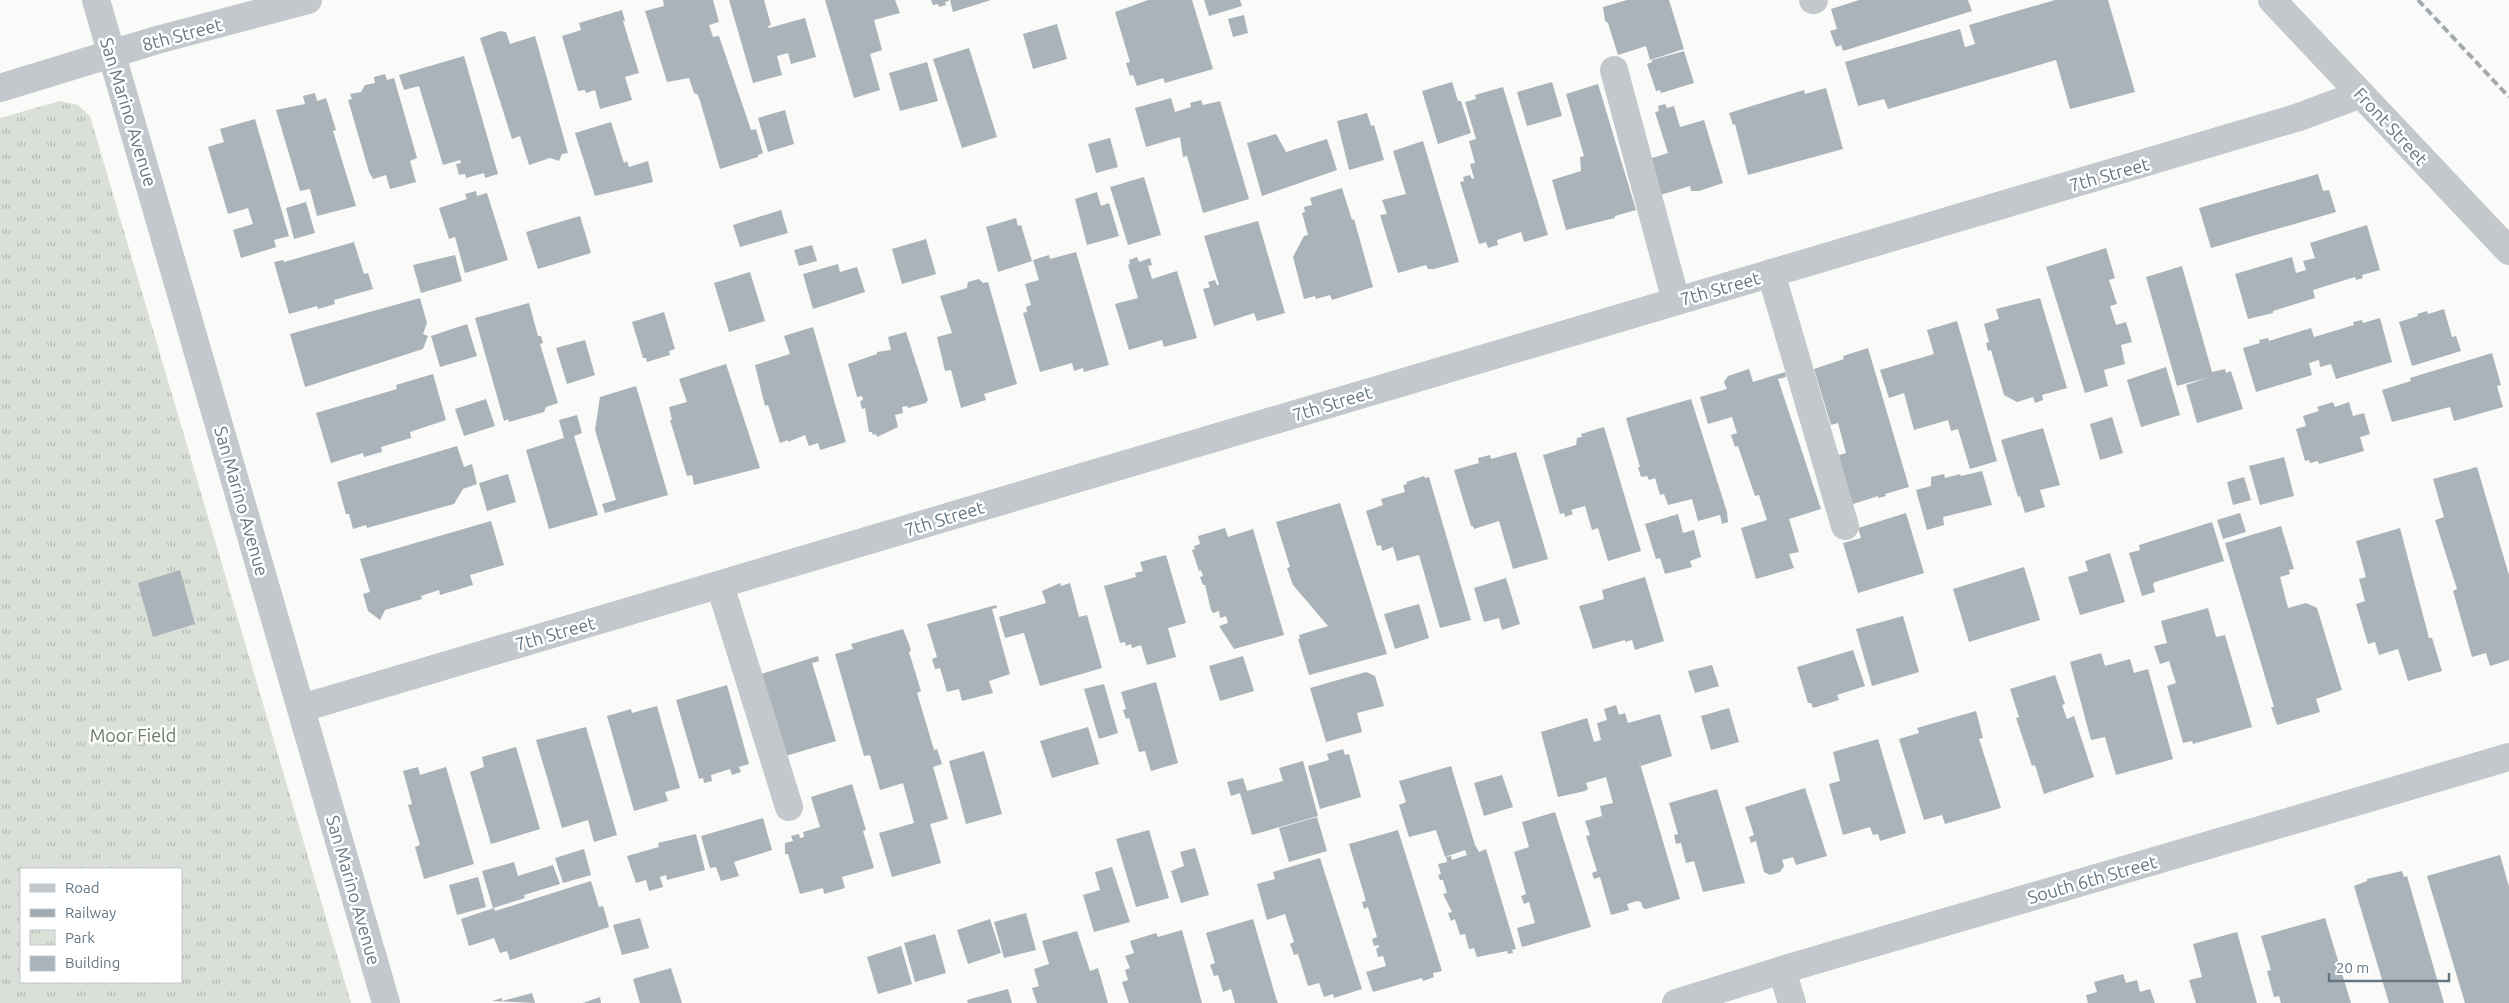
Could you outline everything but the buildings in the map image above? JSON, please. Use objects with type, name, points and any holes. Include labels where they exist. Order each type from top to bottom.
[{"type":"street","name":"San Marino Avenue","points":[[96,0],[302,708],[383,1002]]},
{"type":"street","name":"8th Street","points":[[0,88],[111,54],[308,0]]},
{"type":"street","name":"Front Street","points":[[2272,0],[2509,251]]},
{"type":"street","points":[[1614,70],[1676,301]]},
{"type":"street","name":"7th Street","points":[[302,708],[2299,117],[2360,94]]},
{"type":"street","points":[[1771,274],[1845,526]]},
{"type":"street","points":[[720,585],[789,806]]},
{"type":"street","name":"South 6th Street","points":[[1676,1003],[1782,970],[2509,757]]},
{"type":"street","points":[[1782,970],[1792,1003]]},
{"type":"green space","name":"Moor Field","points":[[60,101],[78,105],[90,116],[351,1003],[0,1003],[0,118]]},
{"type":"railway","points":[[2418,0],[2509,97]]}]
